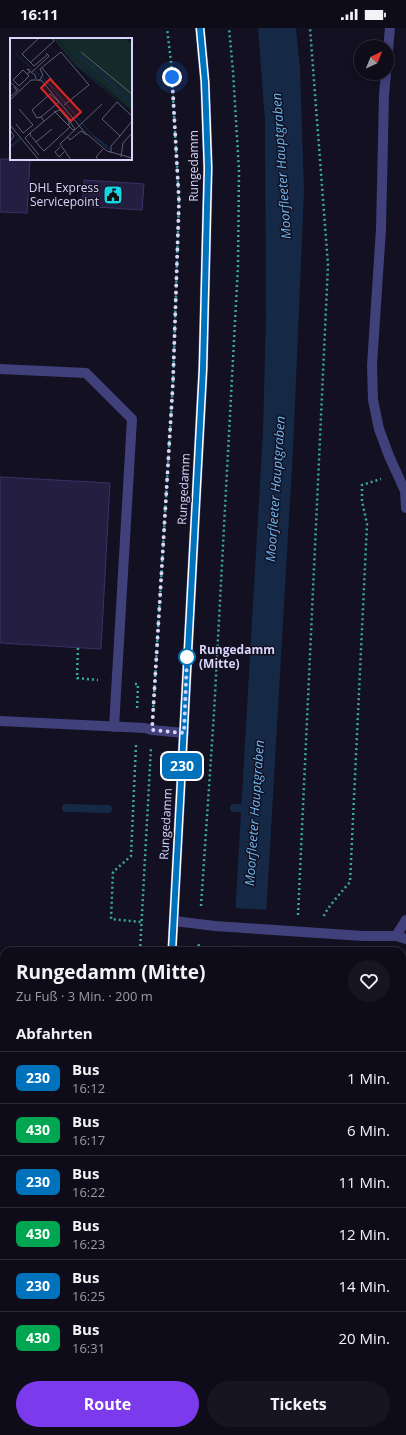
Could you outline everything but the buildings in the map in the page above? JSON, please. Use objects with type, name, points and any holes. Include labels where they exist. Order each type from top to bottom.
[{"type":"street","name":"Rungedamm","points":[[172,947],[203,369],[208,160],[205,82],[200,28]]},
{"type":"street","points":[[389,40],[390,28]]},
{"type":"street","points":[[385,80],[381,229],[372,365],[374,400],[379,429],[389,456],[406,491],[406,508]]},
{"type":"street","points":[[0,369],[86,373],[132,419],[114,727]]},
{"type":"street","points":[[0,721],[145,728],[184,733]]},
{"type":"street","points":[[396,936],[406,920]]},
{"type":"street","points":[[174,921],[215,926],[396,936],[406,939]]},
{"type":"path","points":[[140,947],[173,382],[179,201],[171,62],[167,28]]},
{"type":"path","points":[[198,947],[214,713],[238,266],[239,170],[229,28]]},
{"type":"path","points":[[292,931],[328,265],[310,28]]},
{"type":"path","points":[[321,933],[325,912],[350,882],[367,524],[362,501],[362,485],[397,474]]},
{"type":"path","points":[[78,648],[77,678],[138,684],[131,856],[113,872],[111,919],[141,922]]},
{"type":"water","name":"Moorfleeter Hauptgraben","points":[[258,28],[296,28],[300,68],[304,192],[293,449],[264,947],[233,947],[263,431],[266,317],[265,121]]},
{"type":"pier","points":[[234,908],[269,910],[266,947],[232,945]]},
{"type":"waterway","points":[[66,808],[108,809]]},
{"type":"waterway","name":"Moorfleeter Hauptgraben","points":[[234,808],[252,809]]},
{"type":"bus line","name":"230","points":[[172,947],[203,369],[208,168],[205,82],[200,28]]},
{"type":"place","name":"DHL Express Servicepoint","points":[[113,195]]},
{"type":"place","name":"Rungedamm (Mitte)","points":[[187,657]]},
{"type":"route","points":[[172,77],[179,201],[173,382],[152,730],[184,733],[187,657]]}]
